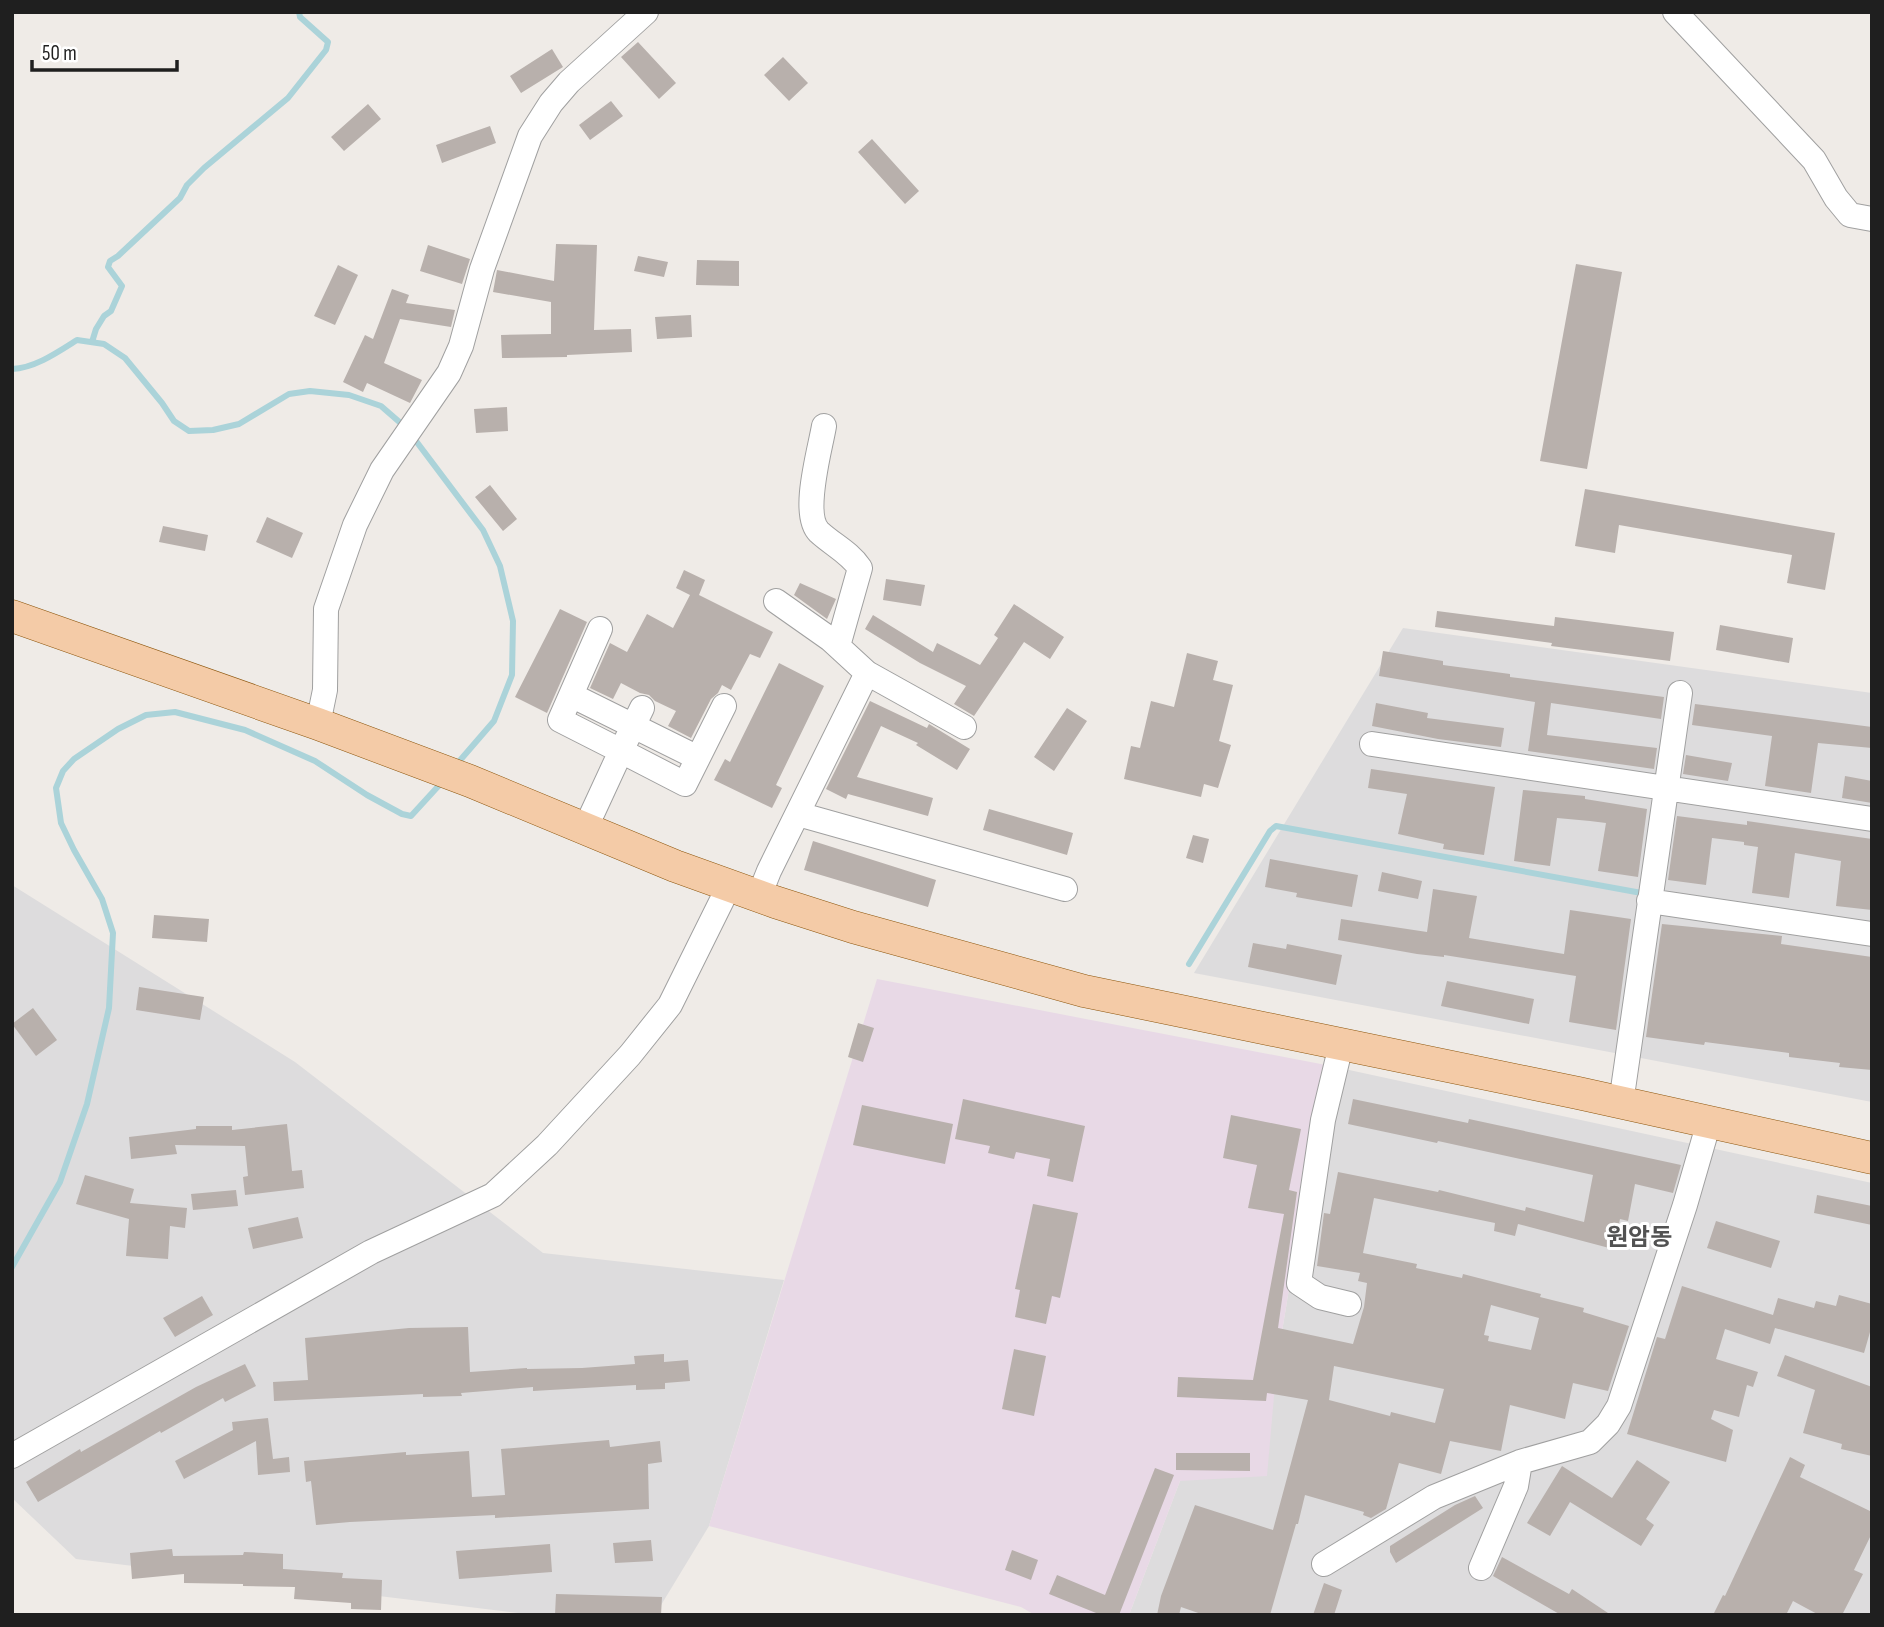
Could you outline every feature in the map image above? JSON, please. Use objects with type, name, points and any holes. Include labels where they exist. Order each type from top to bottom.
[{"type":"main road","points":[[12,616],[318,724],[470,781],[729,886],[865,930],[1084,991],[1872,1157]]},
{"type":"street","points":[[318,724],[325,690],[326,609],[355,525],[382,470],[449,373],[461,346],[482,269],[530,136],[551,103],[569,82],[646,12]]},
{"type":"street","points":[[1675,12],[1814,160],[1836,198],[1850,215],[1872,219]]},
{"type":"street","points":[[824,426],[816,472],[812,521],[819,531],[847,553],[860,568],[838,646]]},
{"type":"street","points":[[776,601],[838,646],[867,673],[964,727]]},
{"type":"street","points":[[600,629],[560,720],[685,784],[724,706]]},
{"type":"street","points":[[759,896],[867,673]]},
{"type":"street","points":[[1621,1102],[1680,693]]},
{"type":"street","points":[[571,695],[638,717],[698,758]]},
{"type":"street","points":[[585,829],[638,717]]},
{"type":"street","points":[[1372,744],[1872,819]]},
{"type":"street","points":[[798,814],[1065,889]]},
{"type":"street","points":[[12,1456],[371,1252],[493,1195],[547,1145],[630,1055],[670,1005],[729,886]]},
{"type":"street","points":[[1649,901],[1872,934]]},
{"type":"street","points":[[1341,1045],[1323,1120],[1299,1283],[1320,1297],[1349,1304]]},
{"type":"street","points":[[1324,1564],[1434,1497],[1520,1462],[1590,1442],[1608,1424],[1619,1406],[1685,1205],[1709,1122]]},
{"type":"street","points":[[1481,1568],[1516,1486],[1520,1462]]},
{"type":"shaded area","points":[[1403,628],[1872,693],[1872,1102],[1194,973]]},
{"type":"shaded area","points":[[12,885],[295,1062],[543,1253],[784,1280],[709,1526],[655,1615],[534,1615],[76,1559],[12,1498]]},
{"type":"shaded area","points":[[877,979],[1326,1065],[1277,1362],[1267,1476],[1180,1481],[1129,1615],[1035,1615],[1021,1607],[709,1526]]},
{"type":"shaded area","points":[[1326,1065],[1872,1183],[1872,1615],[1129,1615],[1180,1481],[1277,1362]]},
{"type":"building","points":[[638,42],[676,83],[659,99],[621,57]]},
{"type":"building","points":[[552,49],[563,67],[521,93],[510,76]]},
{"type":"building","points":[[783,57],[808,83],[789,101],[764,75]]},
{"type":"building","points":[[611,101],[623,116],[590,140],[579,125]]},
{"type":"building","points":[[368,104],[381,119],[344,151],[331,137]]},
{"type":"building","points":[[490,126],[496,143],[442,163],[436,145]]},
{"type":"building","points":[[872,139],[919,191],[905,204],[858,152]]},
{"type":"building","points":[[556,244],[597,245],[594,330],[631,329],[632,352],[502,358],[501,335],[551,334],[551,302],[493,292],[497,270],[554,281]]},
{"type":"building","points":[[428,245],[470,259],[462,284],[420,271]]},
{"type":"building","points":[[638,256],[668,262],[664,277],[634,271]]},
{"type":"building","points":[[697,260],[739,261],[739,286],[696,285]]},
{"type":"building","points":[[1576,264],[1622,272],[1587,469],[1540,461]]},
{"type":"building","points":[[338,265],[358,275],[335,325],[314,316]]},
{"type":"building","points":[[392,289],[409,295],[406,303],[455,310],[451,327],[400,319],[384,363],[422,380],[410,403],[367,383],[363,392],[343,382],[365,335],[373,339]]},
{"type":"building","points":[[691,315],[692,337],[657,339],[655,317]]},
{"type":"building","points":[[507,407],[508,431],[476,433],[474,409]]},
{"type":"building","points":[[490,485],[517,519],[503,531],[475,497]]},
{"type":"building","points":[[1585,489],[1835,533],[1825,590],[1787,583],[1792,555],[1619,525],[1615,553],[1575,546]]},
{"type":"building","points":[[267,517],[303,533],[292,558],[256,542]]},
{"type":"building","points":[[163,526],[208,535],[205,551],[159,542]]},
{"type":"building","points":[[684,570],[705,580],[699,595],[773,632],[760,658],[750,654],[731,690],[722,685],[711,699],[691,738],[668,726],[676,711],[655,701],[649,695],[621,683],[613,699],[590,688],[610,643],[627,652],[647,614],[673,628],[690,595],[676,588]]},
{"type":"building","points":[[886,579],[925,585],[921,606],[883,600]]},
{"type":"building","points":[[800,583],[836,599],[827,619],[794,595]]},
{"type":"building","points":[[1014,604],[1064,637],[1050,659],[1024,642],[974,716],[954,704],[966,686],[920,663],[865,629],[873,615],[933,652],[937,643],[980,665],[998,638],[994,635]]},
{"type":"building","points":[[560,609],[587,622],[547,713],[515,697]]},
{"type":"building","points":[[1437,611],[1554,626],[1555,617],[1674,632],[1670,661],[1551,646],[1552,643],[1435,627]]},
{"type":"building","points":[[1720,625],[1793,638],[1789,663],[1716,650]]},
{"type":"building","points":[[1383,651],[1443,661],[1443,665],[1510,674],[1510,677],[1664,697],[1661,719],[1551,703],[1547,735],[1657,748],[1654,769],[1528,751],[1535,702],[1379,676]]},
{"type":"building","points":[[1187,653],[1218,661],[1213,680],[1233,685],[1219,741],[1231,745],[1218,788],[1204,784],[1201,797],[1124,779],[1131,746],[1140,748],[1151,701],[1174,707]]},
{"type":"building","points":[[779,663],[824,686],[776,785],[782,788],[772,808],[714,780],[725,759],[730,762]]},
{"type":"building","points":[[870,701],[927,728],[929,724],[970,749],[957,770],[916,745],[918,743],[881,726],[857,777],[933,798],[928,816],[848,794],[846,799],[826,789]]},
{"type":"building","points":[[1376,703],[1428,713],[1427,718],[1504,728],[1501,747],[1438,739],[1372,726]]},
{"type":"building","points":[[1695,704],[1872,727],[1872,748],[1818,743],[1811,793],[1765,786],[1772,736],[1692,725]]},
{"type":"building","points":[[1067,708],[1087,721],[1054,771],[1034,757]]},
{"type":"building","points":[[1686,755],[1732,763],[1728,781],[1683,774]]},
{"type":"building","points":[[1371,769],[1495,787],[1484,855],[1443,849],[1444,844],[1398,834],[1407,794],[1368,788]]},
{"type":"building","points":[[1845,776],[1872,781],[1872,803],[1842,798]]},
{"type":"building","points":[[1523,790],[1585,796],[1585,799],[1647,809],[1638,877],[1598,871],[1606,823],[1557,818],[1550,866],[1514,861]]},
{"type":"building","points":[[989,809],[1073,833],[1067,855],[983,830]]},
{"type":"building","points":[[1677,816],[1747,825],[1747,821],[1872,839],[1872,910],[1836,906],[1841,861],[1795,853],[1789,898],[1752,893],[1758,847],[1744,845],[1744,842],[1712,838],[1706,885],[1668,880]]},
{"type":"building","points":[[1193,835],[1209,839],[1203,863],[1186,858]]},
{"type":"building","points":[[813,841],[936,880],[928,907],[804,870]]},
{"type":"building","points":[[1270,859],[1358,875],[1352,907],[1296,897],[1297,893],[1265,887]]},
{"type":"building","points":[[1382,872],[1422,881],[1418,899],[1378,891]]},
{"type":"building","points":[[1433,889],[1477,896],[1469,938],[1564,954],[1570,910],[1631,919],[1616,1030],[1569,1022],[1576,976],[1338,940],[1341,919],[1427,932]]},
{"type":"building","points":[[154,915],[209,919],[207,942],[152,938]]},
{"type":"building","points":[[1662,924],[1782,936],[1781,944],[1872,957],[1872,1070],[1839,1067],[1840,1063],[1789,1057],[1789,1053],[1646,1037]]},
{"type":"building","points":[[1253,943],[1286,949],[1287,944],[1342,955],[1336,985],[1248,967]]},
{"type":"building","points":[[1447,981],[1534,999],[1529,1024],[1441,1006]]},
{"type":"building","points":[[139,987],[204,997],[200,1020],[136,1010]]},
{"type":"building","points":[[33,1008],[57,1040],[36,1056],[12,1024]]},
{"type":"building","points":[[858,1023],[874,1028],[863,1062],[848,1057]]},
{"type":"building","points":[[963,1099],[1085,1126],[1073,1182],[1047,1176],[1050,1159],[1016,1152],[1014,1159],[988,1153],[990,1146],[955,1139]]},
{"type":"building","points":[[1353,1099],[1468,1123],[1469,1119],[1681,1165],[1673,1193],[1635,1184],[1628,1221],[1620,1219],[1613,1249],[1518,1224],[1515,1236],[1494,1231],[1495,1223],[1374,1198],[1363,1253],[1417,1264],[1416,1268],[1462,1278],[1463,1274],[1541,1294],[1540,1297],[1584,1308],[1583,1312],[1629,1326],[1608,1391],[1573,1383],[1565,1419],[1510,1405],[1501,1451],[1450,1441],[1441,1474],[1399,1463],[1386,1509],[1371,1518],[1363,1515],[1364,1512],[1305,1495],[1270,1615],[1204,1615],[1181,1607],[1179,1615],[1157,1615],[1161,1596],[1195,1505],[1273,1530],[1308,1400],[1267,1393],[1266,1401],[1177,1397],[1178,1377],[1253,1380],[1284,1214],[1248,1208],[1257,1165],[1223,1158],[1231,1115],[1301,1129],[1289,1190],[1297,1192],[1278,1328],[1353,1344],[1364,1307],[1367,1283],[1358,1281],[1360,1273],[1317,1266],[1324,1213],[1330,1214],[1338,1172],[1438,1192],[1439,1190],[1525,1211],[1526,1207],[1584,1222],[1593,1175],[1348,1124]],"holes":[[[1491,1305],[1539,1318],[1531,1350],[1488,1341],[1489,1336],[1484,1335]],[[1334,1366],[1444,1389],[1435,1423],[1391,1412],[1390,1416],[1329,1400]]]},
{"type":"building","points":[[862,1105],[953,1124],[945,1164],[853,1145]]},
{"type":"building","points":[[287,1124],[292,1171],[302,1170],[304,1188],[245,1195],[243,1177],[248,1176],[245,1146],[175,1145],[177,1154],[131,1159],[129,1137],[196,1129],[196,1126],[232,1126],[232,1130]]},
{"type":"building","points":[[85,1175],[134,1189],[130,1203],[187,1208],[185,1228],[170,1226],[168,1259],[126,1256],[129,1219],[76,1204]]},
{"type":"building","points":[[236,1190],[238,1206],[193,1210],[191,1194]]},
{"type":"building","points":[[1817,1195],[1872,1206],[1872,1225],[1814,1213]]},
{"type":"building","points":[[1033,1204],[1078,1213],[1060,1298],[1052,1296],[1046,1324],[1015,1317],[1020,1290],[1015,1289]]},
{"type":"building","points":[[298,1217],[303,1238],[253,1249],[248,1228]]},
{"type":"building","points":[[1716,1221],[1780,1241],[1771,1268],[1707,1248]]},
{"type":"building","points":[[1682,1286],[1773,1315],[1778,1298],[1814,1308],[1816,1301],[1836,1306],[1839,1295],[1872,1304],[1872,1325],[1864,1353],[1775,1328],[1770,1344],[1725,1329],[1716,1359],[1758,1372],[1753,1387],[1747,1385],[1739,1417],[1714,1410],[1711,1419],[1733,1430],[1726,1462],[1627,1434],[1657,1337],[1665,1339]]},
{"type":"building","points":[[202,1296],[213,1315],[175,1337],[163,1318]]},
{"type":"building","points":[[468,1327],[470,1372],[635,1364],[634,1356],[664,1354],[664,1362],[688,1360],[690,1381],[665,1383],[665,1389],[636,1390],[636,1385],[533,1391],[533,1387],[461,1393],[462,1396],[423,1397],[423,1394],[274,1401],[273,1382],[308,1380],[305,1338],[409,1328]]},
{"type":"building","points":[[1014,1349],[1046,1356],[1034,1416],[1002,1409]]},
{"type":"building","points":[[1785,1355],[1872,1387],[1872,1456],[1841,1449],[1842,1444],[1803,1433],[1815,1390],[1777,1376]]},
{"type":"building","points":[[245,1364],[256,1386],[225,1402],[223,1398],[161,1433],[160,1431],[38,1502],[26,1482],[80,1449],[81,1452],[196,1387]]},
{"type":"building","points":[[268,1418],[273,1459],[289,1457],[290,1472],[258,1475],[256,1441],[184,1479],[175,1461],[233,1430],[232,1422]]},
{"type":"building","points":[[609,1440],[610,1447],[660,1441],[662,1462],[648,1464],[649,1509],[316,1525],[311,1481],[306,1482],[304,1461],[406,1452],[406,1455],[469,1451],[472,1497],[505,1495],[501,1449]]},
{"type":"building","points":[[1176,1453],[1250,1453],[1250,1471],[1176,1470]]},
{"type":"building","points":[[1790,1457],[1805,1465],[1800,1477],[1872,1512],[1872,1533],[1854,1570],[1863,1574],[1842,1615],[1819,1615],[1793,1601],[1786,1615],[1713,1615],[1723,1595],[1725,1596]]},
{"type":"building","points":[[1637,1460],[1670,1482],[1646,1519],[1654,1525],[1641,1546],[1570,1502],[1550,1536],[1527,1523],[1562,1466],[1612,1498]]},
{"type":"building","points":[[1155,1468],[1174,1475],[1119,1615],[1101,1615],[1049,1594],[1057,1575],[1105,1595]]},
{"type":"building","points":[[1475,1496],[1483,1508],[1396,1563],[1390,1546],[1455,1505]]},
{"type":"building","points":[[651,1540],[653,1561],[615,1563],[613,1543]]},
{"type":"building","points":[[550,1544],[552,1572],[459,1579],[456,1551]]},
{"type":"building","points":[[172,1549],[173,1556],[243,1555],[244,1552],[283,1554],[283,1569],[343,1573],[342,1578],[382,1580],[381,1610],[351,1609],[351,1603],[294,1599],[295,1587],[184,1583],[184,1574],[132,1579],[130,1553]]},
{"type":"building","points":[[1012,1550],[1038,1560],[1031,1580],[1005,1570]]},
{"type":"building","points":[[1502,1557],[1569,1594],[1572,1589],[1611,1615],[1561,1615],[1493,1576]]},
{"type":"building","points":[[1324,1583],[1342,1590],[1334,1615],[1313,1615]]},
{"type":"building","points":[[556,1594],[662,1597],[661,1615],[555,1615]]},
{"type":"waterway","points":[[92,342],[96,329],[104,316],[111,311],[122,286],[108,267],[110,261],[180,198],[187,185],[204,168],[288,98],[326,50],[328,42],[300,17],[299,12]]},
{"type":"waterway","points":[[12,369],[38,363],[77,340],[104,344],[125,358],[174,421],[189,431],[213,430],[239,424],[289,394],[310,391],[349,395],[381,406],[404,426]]},
{"type":"waterway","points":[[413,437],[483,530],[500,566],[513,621],[512,675],[494,721],[456,765]]},
{"type":"waterway","points":[[12,1267],[60,1182],[87,1104],[109,1008],[113,933],[102,899],[61,823],[56,788],[63,771],[74,759],[118,729],[146,715],[175,712],[245,730],[315,761],[402,814],[411,816],[443,781]]},
{"type":"waterway","points":[[1189,964],[1270,831],[1276,826],[1647,894]]},
{"type":"district","name":"원암동","points":[[1639,1237]]}]
